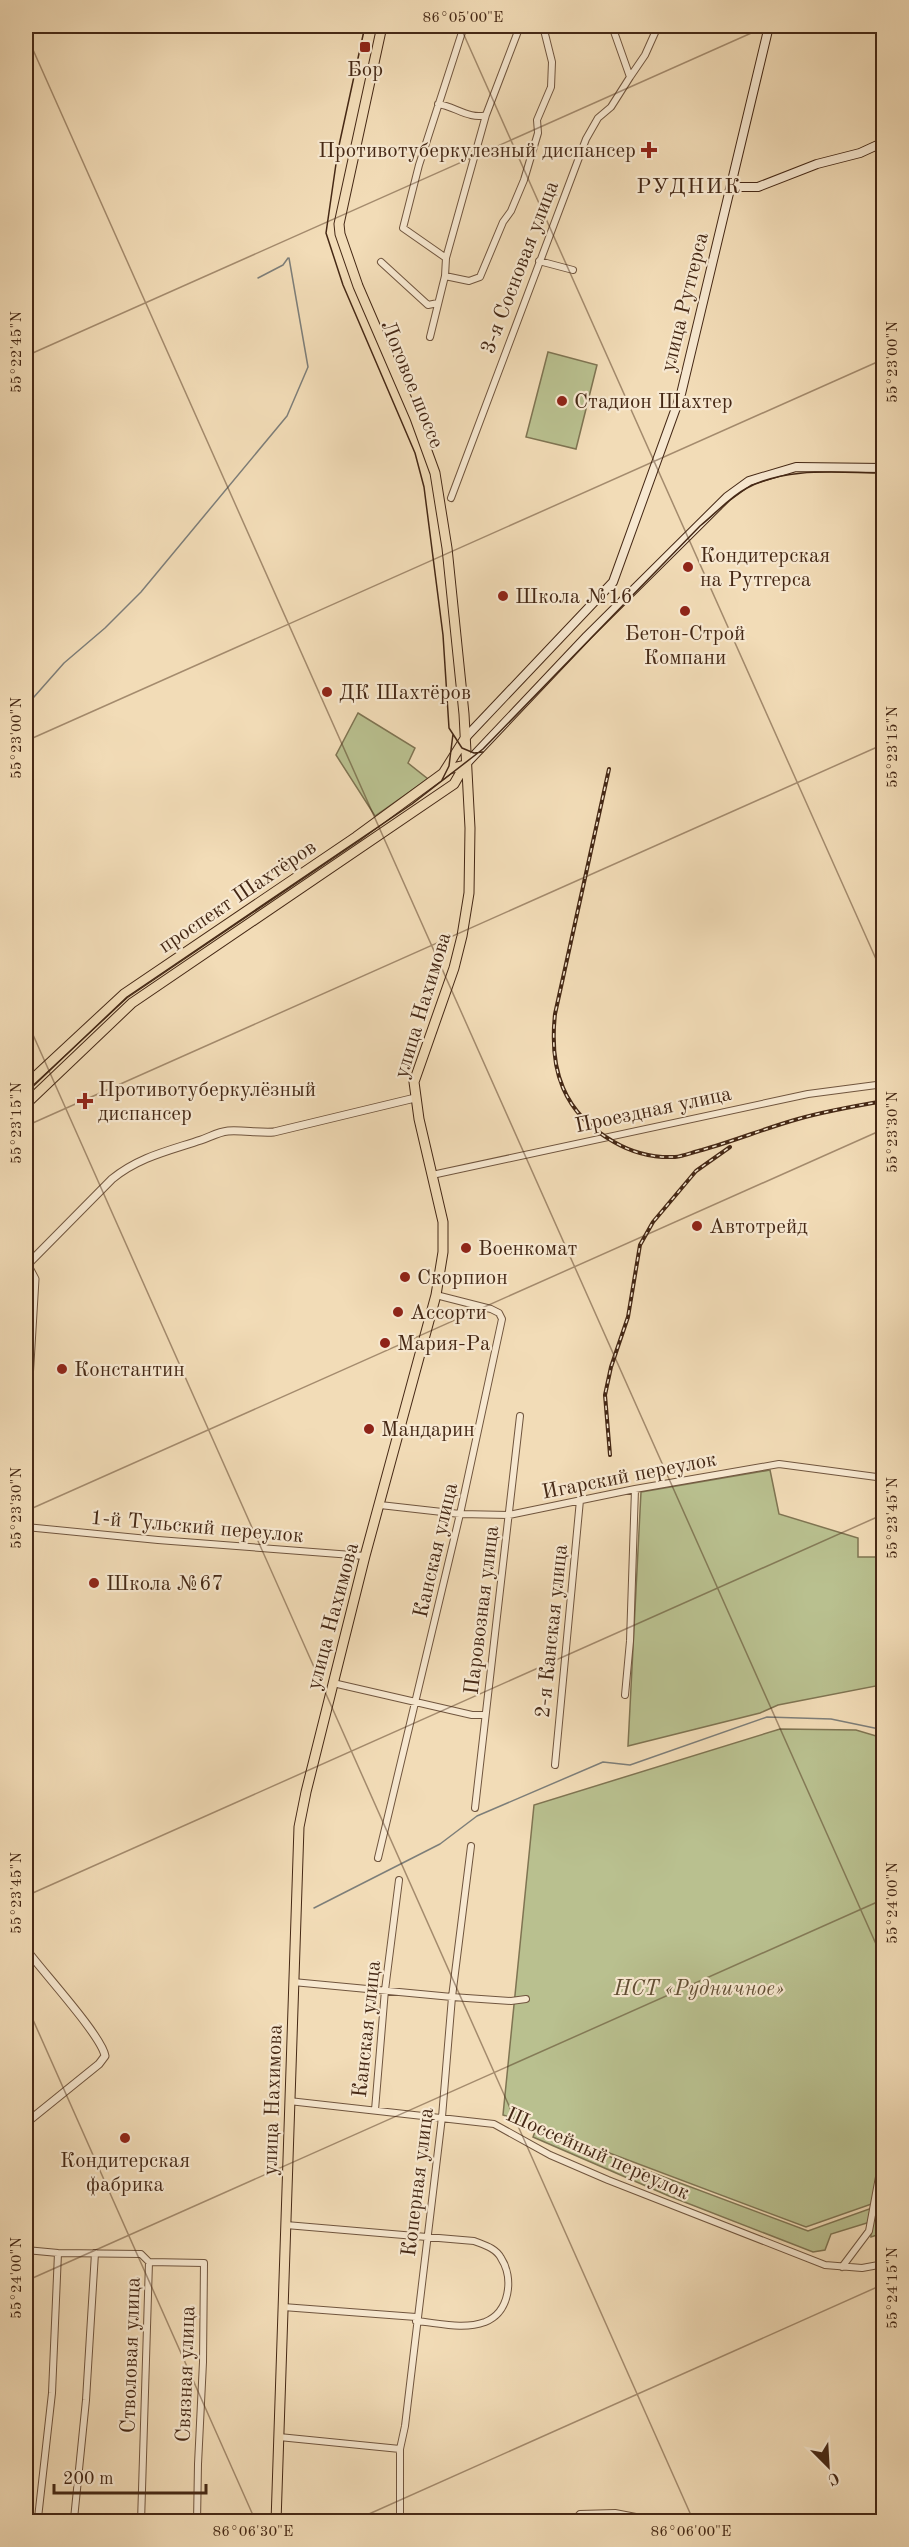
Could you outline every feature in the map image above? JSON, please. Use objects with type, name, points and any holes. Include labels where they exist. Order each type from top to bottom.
[{"type":"main road","name":"Логовое шоссе","points":[[376,26],[336,209],[335,236],[353,288],[421,448],[429,476],[442,551],[463,740]]},
{"type":"main road","name":"Логовое шоссе","points":[[382,26],[339,224],[344,247],[358,286],[415,418],[435,473],[447,548],[463,740]]},
{"type":"main road","name":"улица Рутгерса","points":[[463,740],[608,589],[617,573],[681,394],[769,26]]},
{"type":"main road","points":[[731,187],[758,188],[817,164],[860,153],[884,142]]},
{"type":"main road","points":[[442,774],[465,764],[706,516],[749,481],[796,467],[884,468]]},
{"type":"main road","points":[[608,589],[625,598]]},
{"type":"main road","name":"улица Нахимова","points":[[276,2522],[299,1827],[365,1556],[436,1295],[443,1222],[415,1098],[414,1082],[454,968],[466,914],[470,866],[463,740]]},
{"type":"main road","name":"проспект Шахтёров","points":[[26,1085],[124,994],[356,837],[442,774],[463,740]]},
{"type":"main road","name":"проспект Шахтёров","points":[[26,1104],[132,1003],[454,784],[465,764]]},
{"type":"street","points":[[446,258],[403,228],[438,104],[464,26]]},
{"type":"street","points":[[430,338],[445,276],[446,258],[486,115],[520,26]]},
{"type":"street","points":[[445,276],[470,281],[480,277],[503,222],[512,211],[538,133],[537,120],[551,87],[552,62],[543,26]]},
{"type":"street","points":[[612,26],[630,77]]},
{"type":"street","name":"3-я Сосновая улица","points":[[451,498],[586,139],[598,118],[611,107],[645,55],[658,26]]},
{"type":"street","points":[[438,104],[451,105],[465,113],[479,117],[486,115]]},
{"type":"street","points":[[539,261],[573,270]]},
{"type":"street","points":[[381,262],[428,305],[438,303]]},
{"type":"street","name":"Проездная улица","points":[[432,1175],[808,1094],[884,1084]]},
{"type":"street","points":[[26,1430],[34,1275],[27,1263],[112,1179],[127,1167],[150,1155],[224,1132],[243,1130],[274,1132],[415,1098]]},
{"type":"street","name":"Канская улица","points":[[378,1858],[460,1514],[502,1319],[499,1313],[491,1309],[436,1295]]},
{"type":"street","name":"Паровозная улица","points":[[475,1808],[520,1416]]},
{"type":"street","name":"Игарский переулок","points":[[380,1505],[460,1514],[509,1515],[635,1489],[779,1464],[884,1478]]},
{"type":"street","points":[[625,1695],[630,1641],[635,1489]]},
{"type":"street","name":"2-я Канская улица","points":[[555,1765],[580,1500]]},
{"type":"street","name":"1-й Тульский переулок","points":[[26,1527],[365,1556]]},
{"type":"street","points":[[333,1683],[472,1715],[485,1715]]},
{"type":"street","name":"Коперная улица","points":[[400,2522],[400,2449],[405,2426],[416,2319],[428,2236],[442,2117],[452,1997],[471,1846]]},
{"type":"street","name":"Канская улица","points":[[375,2110],[385,1990],[399,1880]]},
{"type":"street","points":[[26,1949],[103,2048],[104,2058],[26,2123]]},
{"type":"street","points":[[293,1982],[452,1997],[511,2001],[526,1999]]},
{"type":"street","name":"Шоссейный переулок","points":[[289,2101],[494,2124],[550,2155],[608,2180],[825,2265],[862,2268],[884,2264]]},
{"type":"street","points":[[842,2267],[869,2231],[884,2150]]},
{"type":"street","points":[[283,2307],[416,2319],[468,2327],[487,2321],[496,2315],[509,2289],[507,2271],[496,2252],[474,2241],[286,2225]]},
{"type":"street","points":[[26,2250],[58,2253],[141,2254],[149,2262]]},
{"type":"street","points":[[38,2518],[52,2393],[58,2253]]},
{"type":"street","points":[[74,2519],[86,2400],[95,2253]]},
{"type":"street","name":"Связная улица","points":[[149,2262],[204,2263],[197,2522]]},
{"type":"street","name":"Стволовая улица","points":[[141,2522],[149,2262]]},
{"type":"street","points":[[279,2437],[400,2449]]},
{"type":"street","points":[[573,2522],[580,2514],[615,2513],[675,2522]]},
{"type":"street","points":[[26,2517],[120,2522]]},
{"type":"green space","name":"Стадион Шахтер","points":[[548,352],[597,365],[576,449],[526,437]]},
{"type":"green space","points":[[358,713],[415,748],[408,763],[428,779],[375,816],[336,755]]},
{"type":"green space","points":[[770,1470],[779,1514],[858,1538],[858,1557],[876,1557],[876,1686],[778,1705],[760,1713],[628,1746],[641,1492]]},
{"type":"green space","name":"НСТ «Рудничное»","points":[[780,1729],[856,1730],[883,1738],[883,2200],[806,2227],[503,2115],[534,1805]]},
{"type":"green space","points":[[536,2129],[808,2231],[883,2204],[883,2233],[871,2237],[870,2222],[831,2234],[825,2250],[813,2252],[669,2196],[533,2137]]},
{"type":"waterway","points":[[258,278],[283,265],[288,258]]},
{"type":"waterway","points":[[26,706],[64,663],[105,628],[141,592],[287,416],[308,367],[289,258]]},
{"type":"waterway","points":[[314,1908],[440,1844],[477,1816],[603,1762],[630,1765],[767,1717],[831,1719],[884,1730]]},
{"type":"tram line","points":[[365,26],[338,150],[326,233],[343,285],[415,453],[424,487],[443,635],[449,728],[462,748],[474,753],[483,752]]},
{"type":"tram line","points":[[26,1093],[127,997],[412,804],[483,749],[700,526],[735,496],[747,488],[779,476],[814,472],[884,473]]},
{"type":"tram line","points":[[442,780],[449,766],[453,734]]},
{"type":"railway","points":[[609,769],[555,1014],[555,1054],[558,1071],[571,1104],[582,1118],[614,1142],[628,1149],[651,1156],[675,1157],[809,1116],[884,1101]]},
{"type":"railway","points":[[610,1455],[605,1395],[611,1367],[628,1317],[640,1245],[653,1222],[696,1171],[730,1147]]},
{"type":"place","name":"Бор","points":[[365,47]]},
{"type":"place","name":"Противотуберкулезный диспансер","points":[[649,150]]},
{"type":"place","name":"Стадион Шахтер","points":[[562,401]]},
{"type":"place","name":"Кондитерская на Рутгерса","points":[[688,567]]},
{"type":"place","name":"Школа №16","points":[[503,596]]},
{"type":"place","name":"Бетон-Строй Компани","points":[[685,611]]},
{"type":"place","name":"ДК Шахтёров","points":[[327,692]]},
{"type":"place","name":"Противотуберкулёзный диспансер","points":[[85,1101]]},
{"type":"place","name":"Автотрейд","points":[[697,1226]]},
{"type":"place","name":"Военкомат","points":[[466,1248]]},
{"type":"place","name":"Скорпион","points":[[405,1277]]},
{"type":"place","name":"Ассорти","points":[[398,1312]]},
{"type":"place","name":"Мария-Ра","points":[[385,1343]]},
{"type":"place","name":"Константин","points":[[62,1369]]},
{"type":"place","name":"Мандарин","points":[[369,1429]]},
{"type":"place","name":"Школа №67","points":[[94,1583]]},
{"type":"place","name":"Кондитерская фабрика","points":[[125,2138]]},
{"type":"district","name":"РУДНИК","points":[[689,185]]}]
